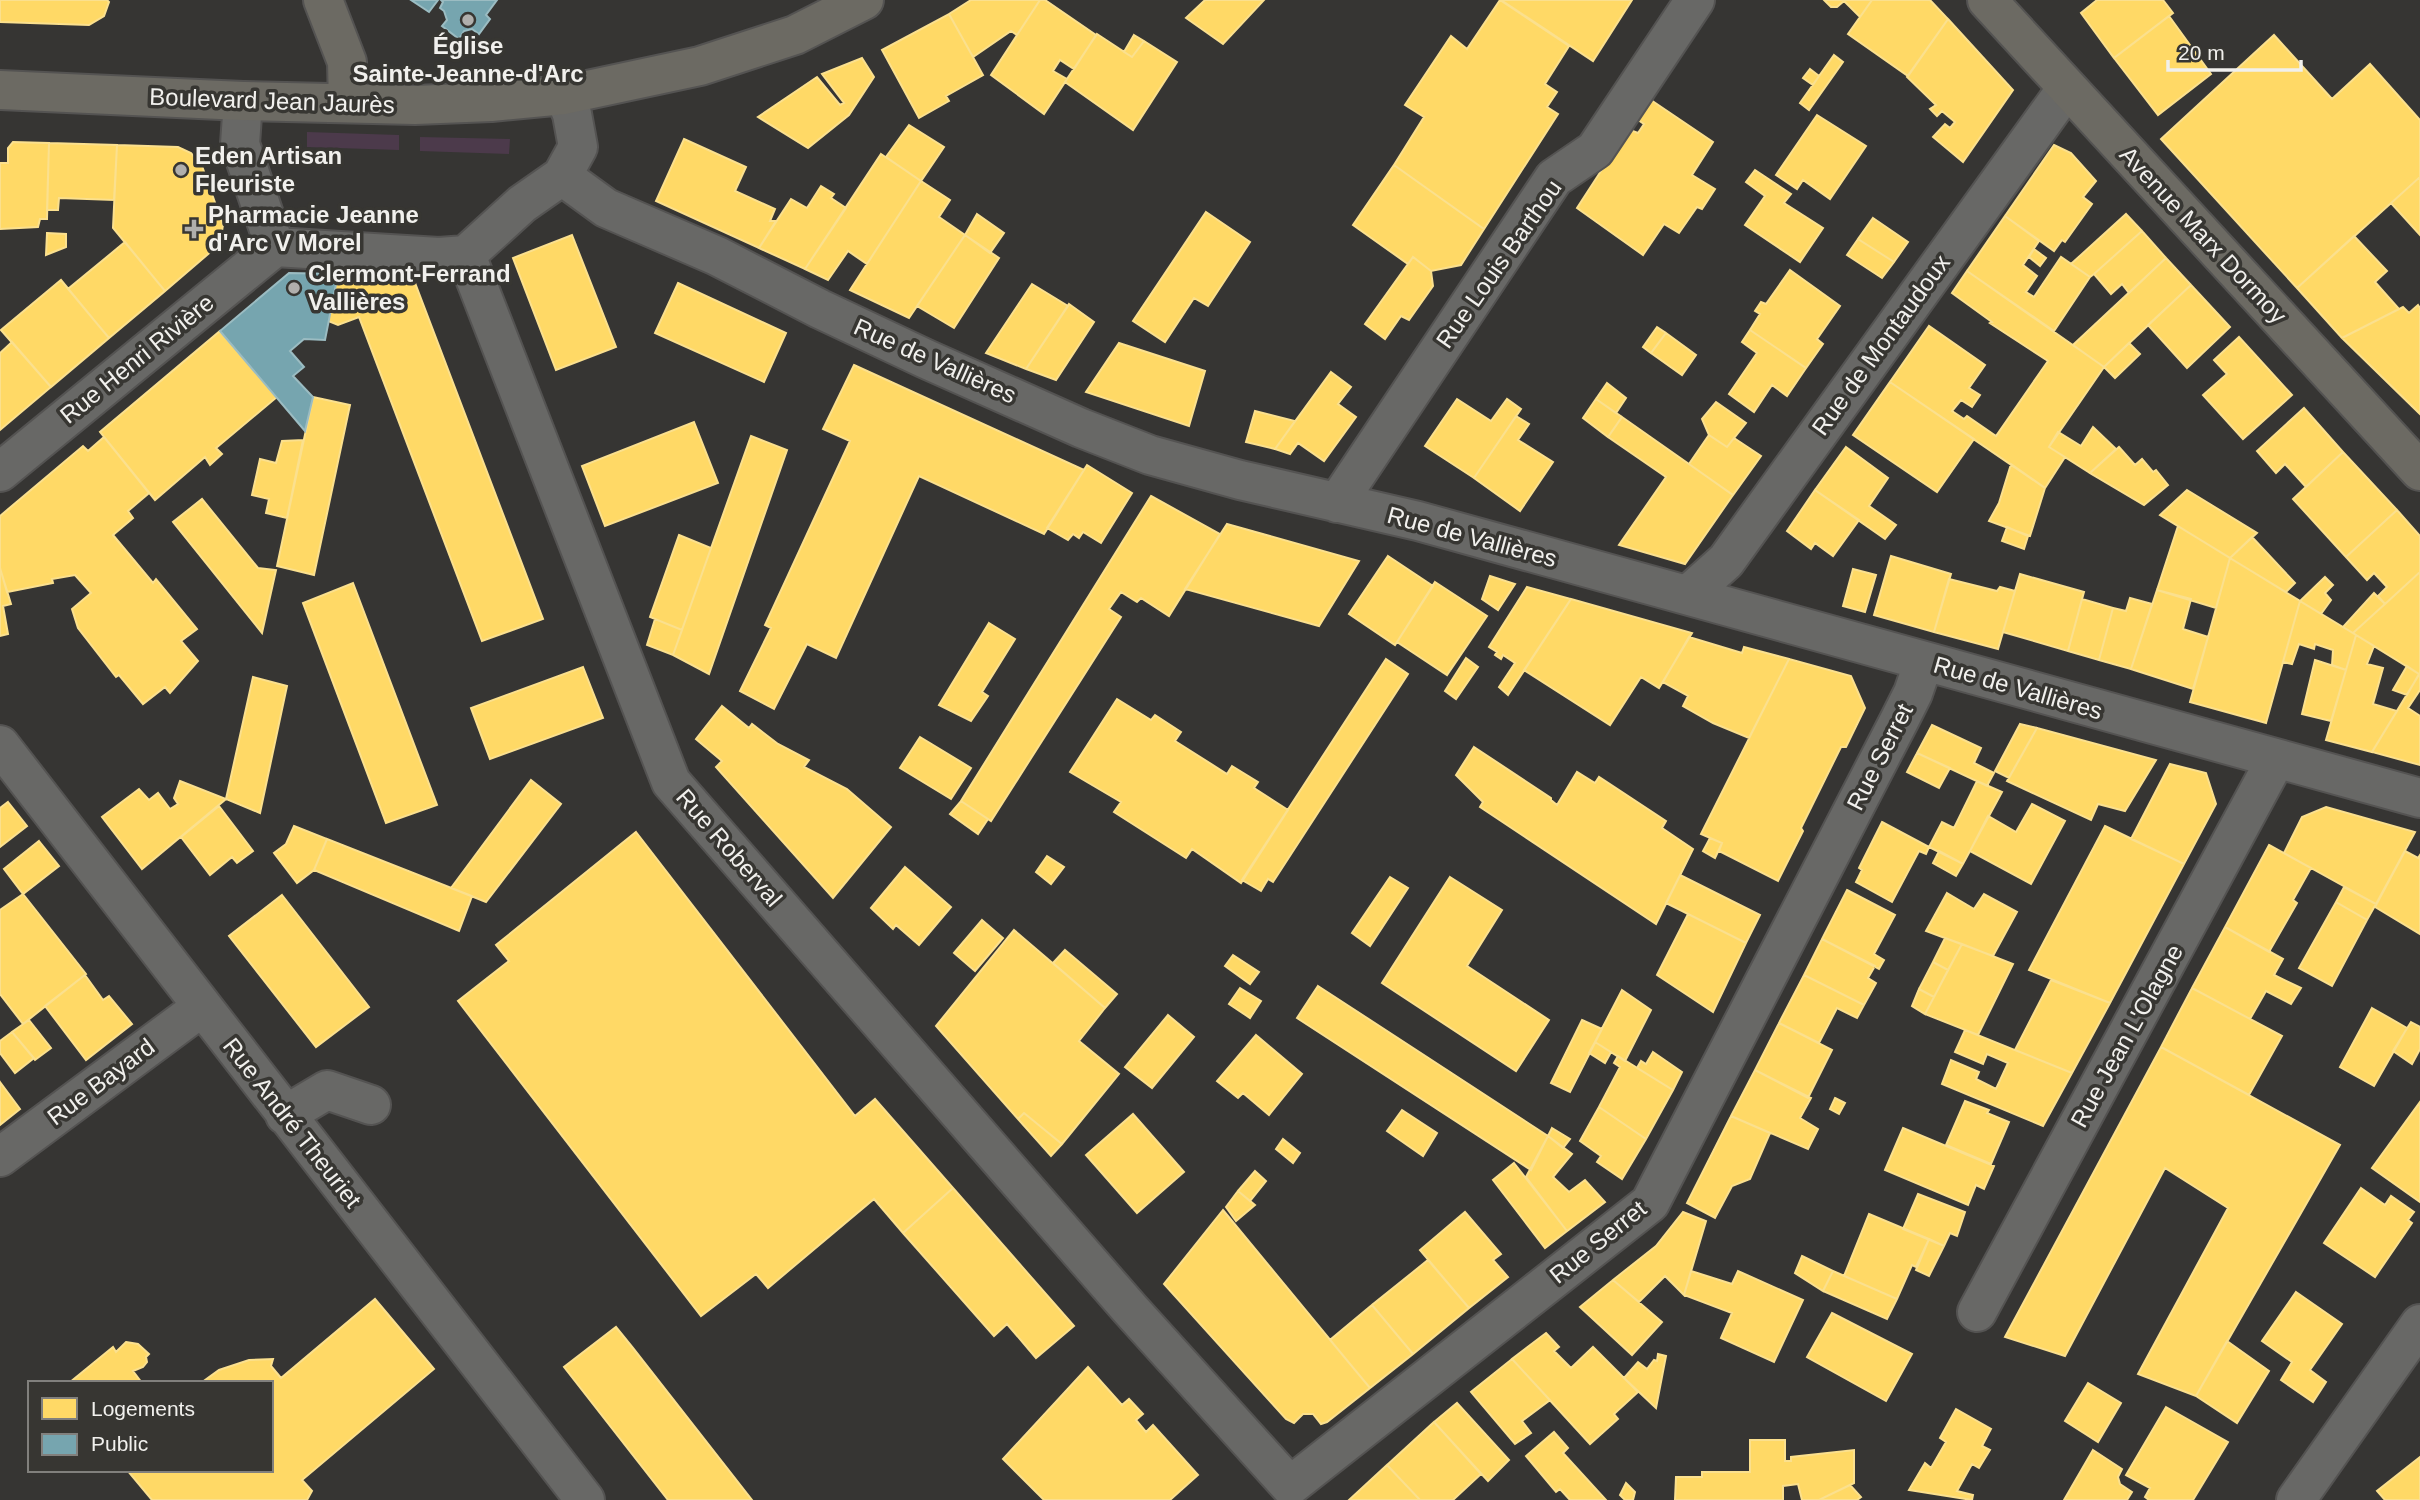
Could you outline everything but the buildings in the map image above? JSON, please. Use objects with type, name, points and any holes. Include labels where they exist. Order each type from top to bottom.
[{"type":"main road","points":[[323,0],[347,62],[348,103]]},
{"type":"main road","name":"Boulevard Jean Jaurès","points":[[0,90],[243,101],[425,105],[564,95],[700,66],[795,35],[864,0]]},
{"type":"main road","name":"Avenue Marx Dormoy","points":[[1987,0],[2420,471]]},
{"type":"street","name":"Rue Louis Barthou","points":[[1337,503],[1554,178],[1595,150],[1695,0]]},
{"type":"street","name":"Rue de Montaudoux","points":[[1688,595],[1726,561],[2067,88]]},
{"type":"street","points":[[243,101],[240,144],[275,247],[439,257],[466,255],[522,204],[562,176],[578,147],[572,114],[564,95]]},
{"type":"street","name":"Rue de Vallières","points":[[562,176],[606,208],[717,256],[832,314],[1081,428],[1150,455],[1418,521],[2420,798]]},
{"type":"street","name":"Rue Henri Rivière","points":[[0,472],[275,247]]},
{"type":"street","name":"Rue Roberval","points":[[466,255],[671,782],[1130,1309]]},
{"type":"street","name":"Rue Serret","points":[[1130,1309],[1290,1486],[1650,1203],[1900,719],[1924,661]]},
{"type":"street","name":"Rue André Theuriet","points":[[0,745],[585,1500]]},
{"type":"street","name":"Rue Jean L'Olagne","points":[[1977,1312],[2276,759]]},
{"type":"street","name":"Rue Bayard","points":[[0,1157],[202,1007]]},
{"type":"street","points":[[285,1115],[327,1090],[371,1105]]},
{"type":"street","points":[[2296,1500],[2420,1324]]},
{"type":"shaded area","points":[[307,132],[399,135],[399,150],[307,147]]},
{"type":"shaded area","points":[[420,137],[510,139],[509,154],[420,151]]},
{"type":"place","name":"Église Sainte-Jeanne-d'Arc","points":[[468,20]]},
{"type":"place","name":"Eden Artisan Fleuriste","points":[[181,170]]},
{"type":"place","name":"Pharmacie Jeanne d'Arc V Morel","points":[[194,229]]},
{"type":"place","name":"Clermont-Ferrand Vallières","points":[[294,288]]}]
